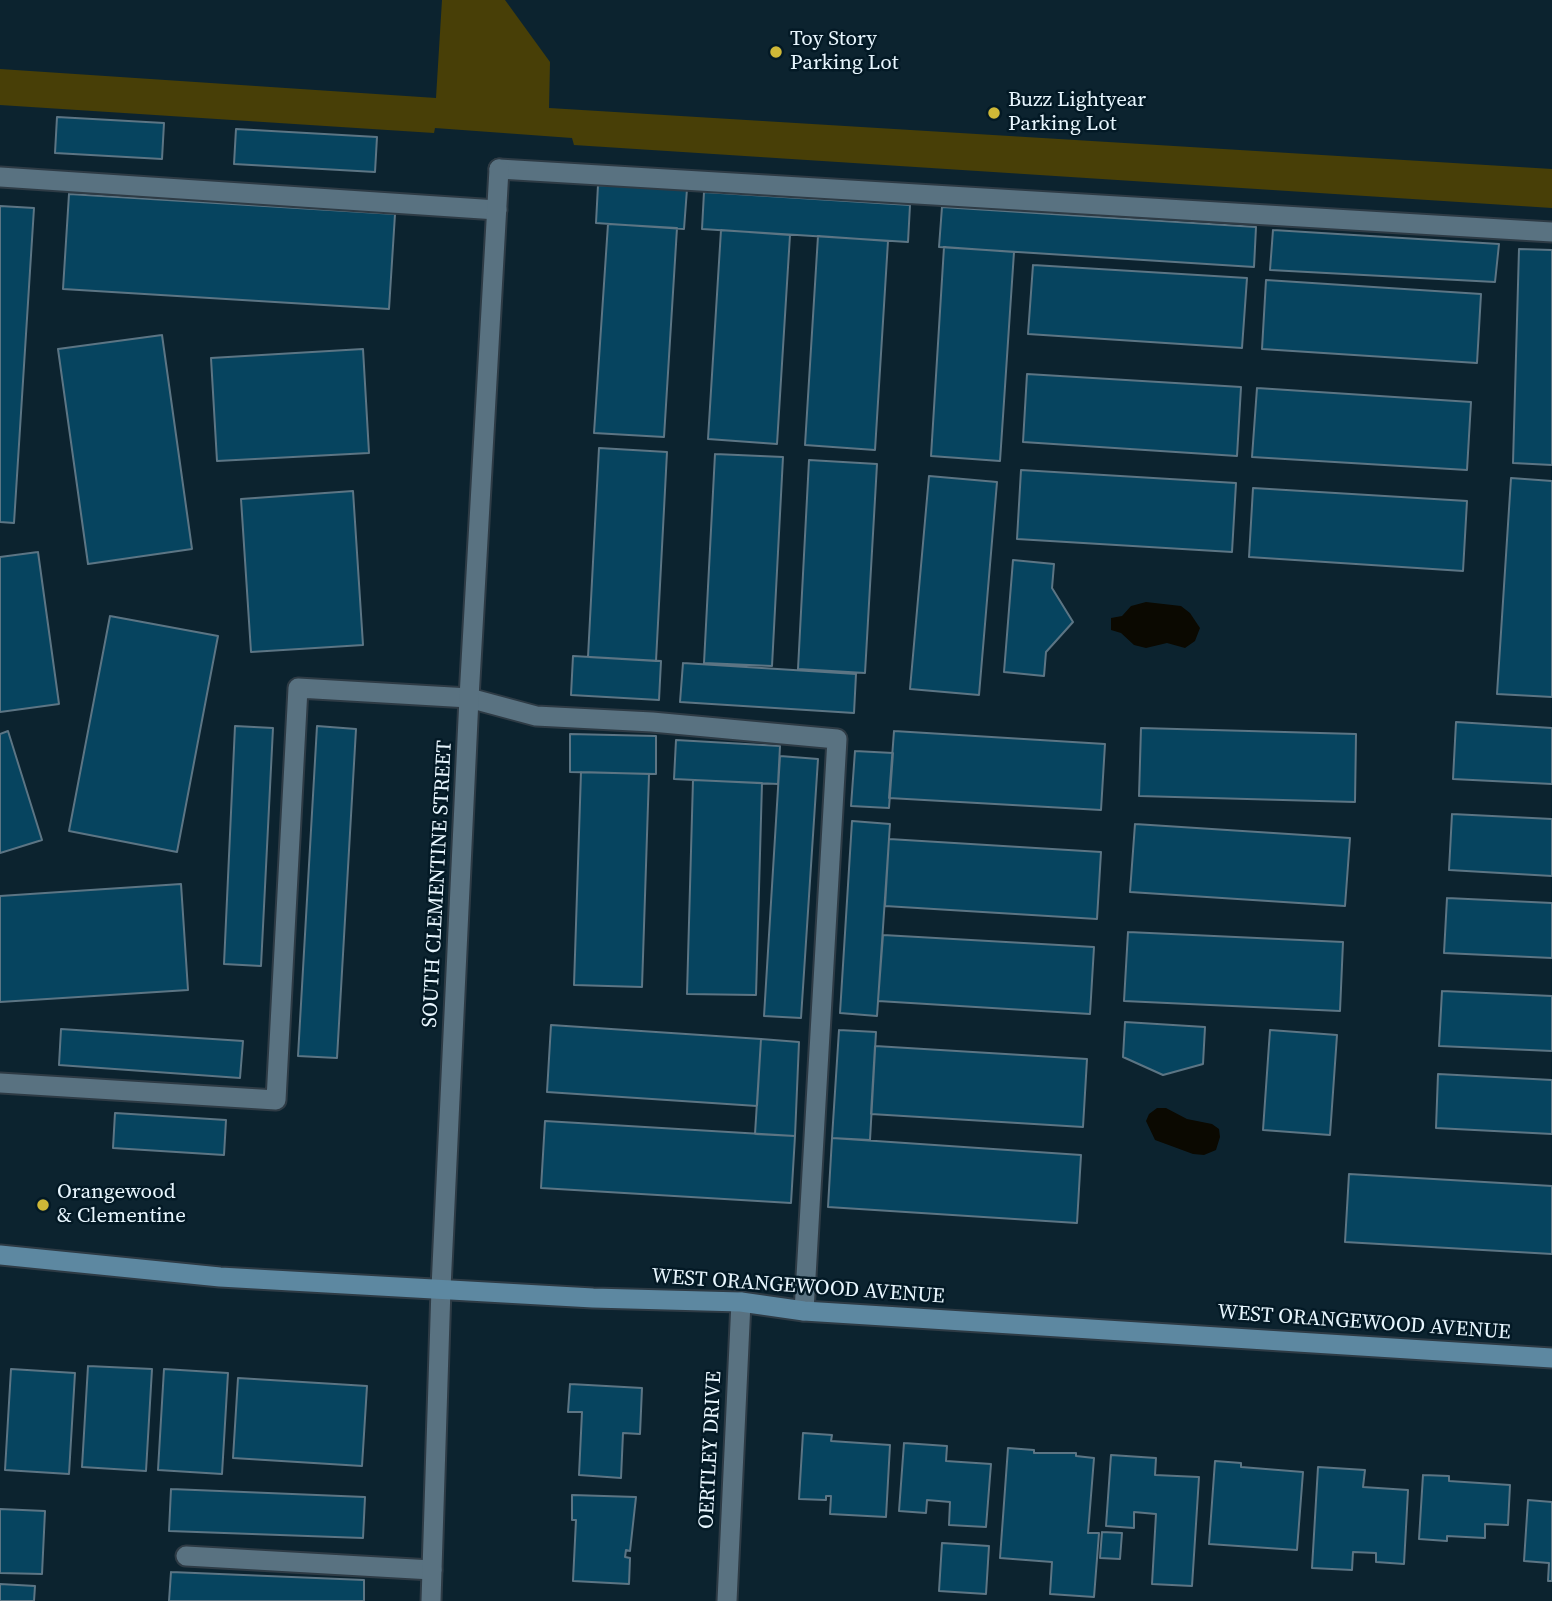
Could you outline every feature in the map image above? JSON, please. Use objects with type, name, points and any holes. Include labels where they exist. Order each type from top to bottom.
[{"type":"main road","name":"WEST ORANGEWOOD AVENUE","points":[[0,1255],[220,1277],[593,1298],[741,1302],[804,1311],[1552,1358]]},
{"type":"street","name":"SOUTH CLEMENTINE STREET","points":[[431,1601],[441,1288],[469,698],[499,169],[1552,232]]},
{"type":"street","points":[[0,177],[497,210]]},
{"type":"street","points":[[0,1083],[276,1100],[298,688],[469,698],[536,716],[652,722],[837,739],[804,1311]]},
{"type":"street","name":"OERTLEY DRIVE","points":[[727,1601],[741,1302]]},
{"type":"street","points":[[186,1556],[432,1570]]},
{"type":"shaded area","points":[[442,0],[505,0],[550,62],[549,108],[1552,169],[1552,208],[574,145],[572,138],[435,128],[434,133],[0,105],[0,69],[436,98]]},
{"type":"shaded area","points":[[1146,602],[1181,606],[1190,613],[1200,628],[1195,641],[1185,648],[1167,643],[1146,648],[1134,645],[1121,633],[1111,630],[1111,618],[1122,616],[1131,606]]},
{"type":"shaded area","points":[[1157,1108],[1166,1108],[1187,1119],[1212,1124],[1219,1129],[1220,1137],[1216,1150],[1204,1155],[1193,1154],[1155,1140],[1146,1121],[1149,1114]]},
{"type":"building","points":[[57,117],[164,123],[162,159],[55,153]]},
{"type":"building","points":[[236,129],[377,137],[375,172],[234,164]]},
{"type":"building","points":[[598,185],[687,189],[684,229],[596,223]]},
{"type":"building","points":[[704,192],[910,205],[908,242],[702,229]]},
{"type":"building","points":[[69,194],[395,214],[389,309],[63,289]]},
{"type":"building","points":[[0,206],[34,208],[14,523],[0,522]]},
{"type":"building","points":[[942,207],[1256,227],[1254,267],[939,247]]},
{"type":"building","points":[[608,224],[677,228],[664,437],[594,433]]},
{"type":"building","points":[[721,230],[790,235],[777,444],[708,439]]},
{"type":"building","points":[[1273,230],[1499,244],[1495,282],[1270,270]]},
{"type":"building","points":[[818,236],[888,241],[875,450],[805,445]]},
{"type":"building","points":[[944,247],[1014,252],[1000,461],[931,456]]},
{"type":"building","points":[[1519,249],[1552,250],[1552,465],[1513,463]]},
{"type":"building","points":[[1033,265],[1247,278],[1242,348],[1028,334]]},
{"type":"building","points":[[1266,280],[1481,294],[1477,363],[1262,349]]},
{"type":"building","points":[[162,335],[192,549],[88,564],[58,349]]},
{"type":"building","points":[[363,349],[369,453],[217,461],[211,358]]},
{"type":"building","points":[[1027,374],[1241,387],[1237,456],[1023,442]]},
{"type":"building","points":[[1257,388],[1471,402],[1467,470],[1252,457]]},
{"type":"building","points":[[599,448],[667,452],[656,661],[588,657]]},
{"type":"building","points":[[715,454],[783,457],[772,666],[704,663]]},
{"type":"building","points":[[809,460],[877,464],[865,673],[798,669]]},
{"type":"building","points":[[1021,470],[1236,483],[1232,552],[1017,539]]},
{"type":"building","points":[[929,476],[997,482],[979,695],[910,689]]},
{"type":"building","points":[[1511,478],[1552,481],[1552,697],[1497,694]]},
{"type":"building","points":[[1253,488],[1467,501],[1463,571],[1249,557]]},
{"type":"building","points":[[353,491],[363,645],[251,652],[241,499]]},
{"type":"building","points":[[38,552],[59,704],[0,712],[0,557]]},
{"type":"building","points":[[1013,560],[1054,564],[1052,588],[1073,622],[1046,652],[1044,676],[1004,672]]},
{"type":"building","points":[[110,616],[218,636],[177,852],[69,831]]},
{"type":"building","points":[[573,656],[661,661],[659,700],[571,695]]},
{"type":"building","points":[[683,663],[856,674],[854,713],[680,702]]},
{"type":"building","points":[[1456,722],[1552,728],[1552,784],[1453,779]]},
{"type":"building","points":[[235,726],[273,728],[261,966],[224,964]]},
{"type":"building","points":[[317,726],[356,729],[337,1058],[298,1056]]},
{"type":"building","points":[[1141,728],[1356,734],[1355,802],[1139,796]]},
{"type":"building","points":[[8,731],[42,840],[0,853],[0,734]]},
{"type":"building","points":[[894,731],[1105,744],[1101,810],[889,798]]},
{"type":"building","points":[[570,734],[656,736],[656,774],[570,772]]},
{"type":"building","points":[[676,740],[780,746],[778,784],[674,779]]},
{"type":"building","points":[[855,751],[893,753],[889,808],[851,806]]},
{"type":"building","points":[[780,756],[818,759],[801,1018],[764,1016]]},
{"type":"building","points":[[581,772],[649,774],[642,987],[574,985]]},
{"type":"building","points":[[693,780],[762,783],[756,995],[687,994]]},
{"type":"building","points":[[1452,814],[1552,819],[1552,876],[1449,870]]},
{"type":"building","points":[[852,821],[890,824],[877,1016],[840,1013]]},
{"type":"building","points":[[1135,824],[1350,838],[1345,906],[1130,892]]},
{"type":"building","points":[[889,839],[1101,852],[1097,919],[885,906]]},
{"type":"building","points":[[181,884],[188,990],[0,1002],[0,896]]},
{"type":"building","points":[[1447,898],[1552,903],[1552,958],[1444,953]]},
{"type":"building","points":[[1128,932],[1343,942],[1340,1011],[1124,1001]]},
{"type":"building","points":[[883,935],[1094,947],[1090,1014],[878,1001]]},
{"type":"building","points":[[1442,991],[1552,996],[1552,1051],[1439,1046]]},
{"type":"building","points":[[1125,1022],[1205,1027],[1203,1064],[1163,1075],[1123,1057]]},
{"type":"building","points":[[551,1025],[761,1039],[757,1106],[547,1092]]},
{"type":"building","points":[[61,1029],[243,1041],[240,1078],[59,1065]]},
{"type":"building","points":[[839,1030],[876,1032],[870,1140],[832,1138]]},
{"type":"building","points":[[1270,1030],[1337,1035],[1330,1135],[1263,1130]]},
{"type":"building","points":[[761,1039],[799,1042],[795,1136],[755,1134]]},
{"type":"building","points":[[875,1046],[1087,1059],[1083,1127],[871,1114]]},
{"type":"building","points":[[1438,1074],[1552,1080],[1552,1134],[1436,1128]]},
{"type":"building","points":[[115,1113],[226,1120],[224,1155],[113,1148]]},
{"type":"building","points":[[545,1121],[795,1136],[791,1203],[541,1188]]},
{"type":"building","points":[[832,1138],[1081,1155],[1077,1223],[828,1207]]},
{"type":"building","points":[[1349,1174],[1552,1186],[1552,1254],[1345,1242]]},
{"type":"building","points":[[88,1366],[152,1369],[146,1471],[82,1467]]},
{"type":"building","points":[[11,1369],[75,1373],[69,1474],[5,1470]]},
{"type":"building","points":[[164,1369],[228,1373],[222,1474],[158,1470]]},
{"type":"building","points":[[238,1378],[367,1386],[362,1466],[233,1458]]},
{"type":"building","points":[[570,1384],[642,1388],[640,1434],[623,1433],[621,1478],[579,1475],[582,1412],[568,1412]]},
{"type":"building","points":[[803,1433],[832,1435],[831,1441],[890,1445],[886,1517],[830,1514],[831,1496],[826,1496],[826,1500],[799,1499]]},
{"type":"building","points":[[904,1443],[947,1446],[946,1461],[991,1464],[986,1527],[949,1525],[950,1502],[927,1500],[926,1513],[899,1511]]},
{"type":"building","points":[[1008,1448],[1034,1450],[1034,1453],[1076,1453],[1076,1456],[1094,1458],[1088,1533],[1099,1533],[1094,1597],[1050,1594],[1052,1562],[1000,1558]]},
{"type":"building","points":[[1111,1455],[1156,1458],[1155,1475],[1199,1477],[1192,1586],[1152,1584],[1156,1514],[1134,1512],[1134,1528],[1106,1526]]},
{"type":"building","points":[[1215,1461],[1241,1463],[1241,1467],[1303,1472],[1297,1550],[1209,1544]]},
{"type":"building","points":[[1318,1467],[1365,1470],[1363,1487],[1408,1490],[1404,1564],[1376,1562],[1376,1553],[1353,1552],[1352,1570],[1312,1568]]},
{"type":"building","points":[[1423,1475],[1449,1476],[1449,1481],[1510,1485],[1508,1525],[1485,1524],[1485,1538],[1447,1536],[1447,1541],[1419,1539]]},
{"type":"building","points":[[171,1489],[365,1497],[363,1538],[169,1531]]},
{"type":"building","points":[[572,1495],[636,1497],[630,1551],[626,1550],[625,1557],[630,1558],[629,1584],[573,1581],[576,1520],[572,1520]]},
{"type":"building","points":[[1528,1500],[1552,1502],[1552,1581],[1548,1581],[1549,1563],[1524,1561]]},
{"type":"building","points":[[0,1509],[45,1511],[42,1574],[0,1573]]},
{"type":"building","points":[[1102,1532],[1122,1533],[1120,1559],[1100,1558]]},
{"type":"building","points":[[942,1543],[989,1546],[986,1594],[939,1591]]},
{"type":"building","points":[[171,1572],[364,1580],[364,1601],[169,1601]]},
{"type":"building","points":[[0,1584],[35,1586],[34,1601],[0,1601]]},
{"type":"place","name":"Toy Story Parking Lot","points":[[776,52]]},
{"type":"place","name":"Buzz Lightyear Parking Lot","points":[[994,113]]},
{"type":"place","name":"Orangewood & Clementine","points":[[43,1205]]}]
